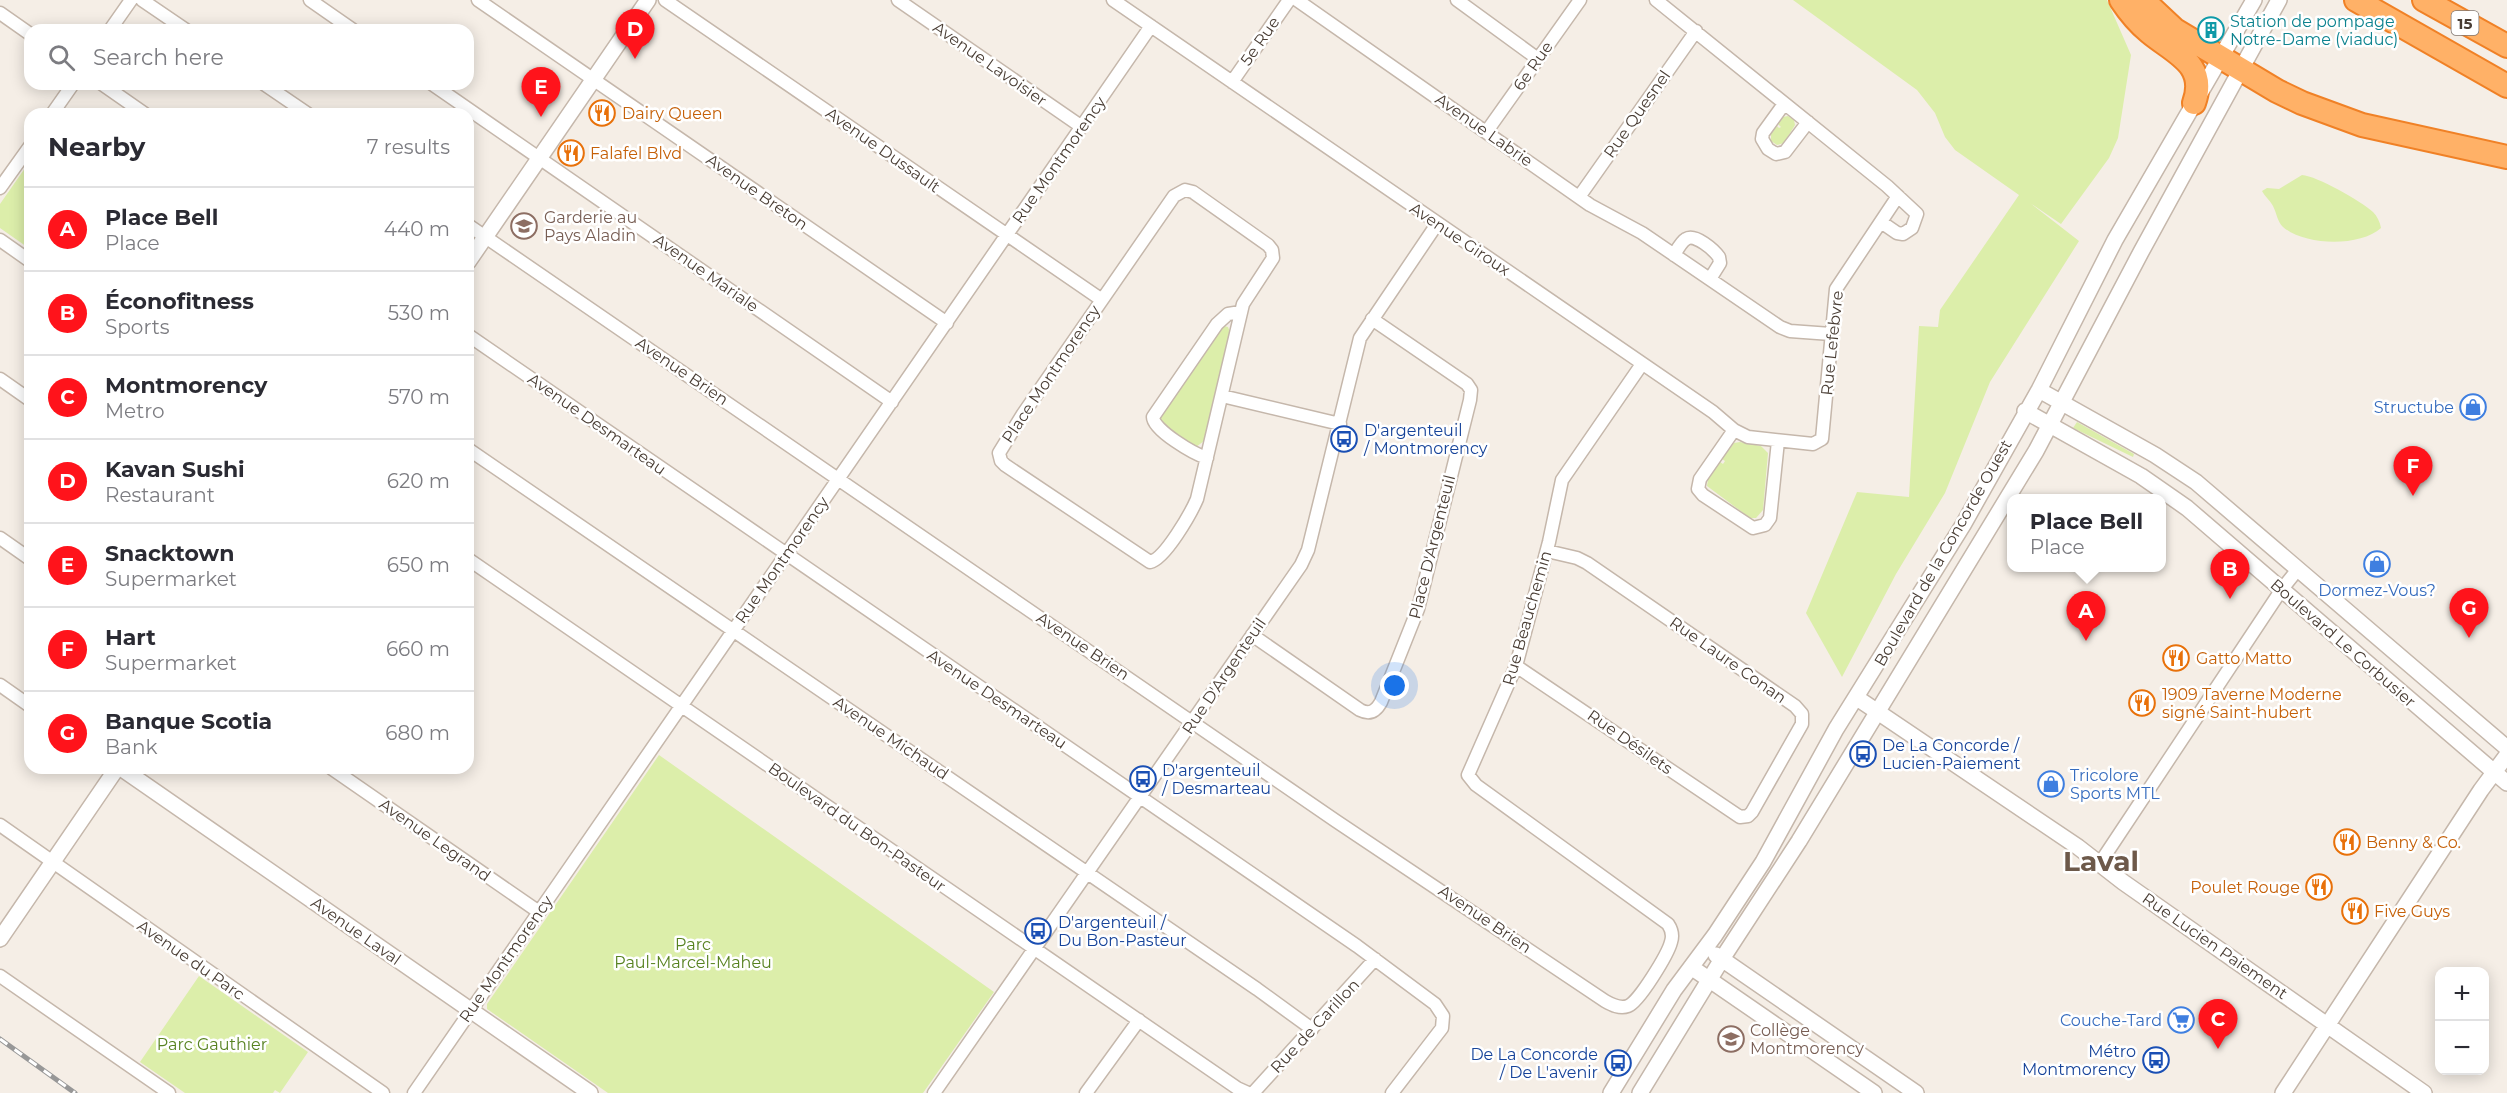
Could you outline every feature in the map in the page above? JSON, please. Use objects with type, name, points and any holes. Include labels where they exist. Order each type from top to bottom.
[{"type":"highway","points":[[2121,0],[2146,30],[2190,64],[2196,75],[2198,87],[2194,103]]},
{"type":"highway","points":[[2143,0],[2169,26],[2294,99],[2344,119],[2507,157]]},
{"type":"highway","points":[[2356,0],[2507,86]]},
{"type":"highway","name":"15","points":[[2424,0],[2507,46]]},
{"type":"street","points":[[114,24],[131,0]]},
{"type":"street","points":[[142,0],[177,24]]},
{"type":"street","points":[[310,0],[344,24]]},
{"type":"street","name":"Avenue Breton","points":[[478,0],[947,323]]},
{"type":"street","points":[[474,253],[648,0]]},
{"type":"street","name":"Avenue Dussault","points":[[664,0],[1102,300]]},
{"type":"street","name":"Avenue Lavoisier","points":[[898,0],[1082,127]]},
{"type":"street","name":"Avenue Giroux","points":[[1113,0],[1713,412],[1734,430],[1748,436],[1778,441],[1814,444],[1820,441]]},
{"type":"street","name":"5e Rue","points":[[1232,82],[1289,0]]},
{"type":"street","name":"Avenue Labrie","points":[[1297,0],[1579,197],[1674,255],[1784,329],[1831,334]]},
{"type":"street","points":[[1457,0],[1538,59]]},
{"type":"street","name":"6e Rue","points":[[1487,132],[1580,0]]},
{"type":"street","points":[[1656,0],[1916,210],[1915,223],[1910,231],[1903,234],[1897,233],[1881,222]]},
{"type":"street","name":"Boulevard de la Concorde Ouest","points":[[1611,1093],[1691,968],[1763,862],[1829,741],[1963,525],[2025,411],[2039,390],[2115,240],[2254,0]]},
{"type":"street","name":"Boulevard de la Concorde Ouest","points":[[2010,494],[2051,426],[2137,260],[2279,0]]},
{"type":"street","points":[[0,13],[24,30]]},
{"type":"street","name":"Rue Montmorency","points":[[414,1093],[1151,26]]},
{"type":"street","name":"Rue Quesnel","points":[[1579,197],[1696,31]]},
{"type":"street","points":[[56,108],[69,90]]},
{"type":"street","points":[[111,90],[136,108]]},
{"type":"street","points":[[273,90],[299,108]]},
{"type":"street","name":"Avenue Mariale","points":[[441,90],[467,108]]},
{"type":"street","points":[[1784,104],[1763,133],[1762,139],[1768,149],[1776,154],[1785,152],[1808,122]]},
{"type":"street","name":"Avenue Mariale","points":[[474,113],[892,402]]},
{"type":"street","points":[[2,181],[24,154]]},
{"type":"street","name":"Place Montmorency","points":[[1185,190],[1192,192],[1268,244],[1272,250],[1272,261],[1244,302],[1241,312],[1199,494],[1190,514],[1161,556],[1152,562],[1143,559],[1001,461],[999,456],[1001,447],[1174,196],[1185,190]]},
{"type":"street","name":"Rue Lefebvre","points":[[1820,441],[1823,433],[1836,289],[1898,196]]},
{"type":"street","name":"Rue D'Argenteuil","points":[[934,1093],[1141,797],[1306,555],[1358,345],[1372,319],[1437,224]]},
{"type":"street","name":"Avenue Brien","points":[[474,229],[1351,831],[1612,1005],[1623,1007],[1630,1005],[1638,998],[1670,946],[1671,930]]},
{"type":"street","points":[[1674,255],[1685,240],[1690,237],[1696,239],[1719,257],[1720,263],[1710,279]]},
{"type":"street","points":[[0,240],[24,257]]},
{"type":"street","points":[[1207,458],[1156,427],[1153,417],[1217,324],[1232,312],[1241,312]]},
{"type":"street","name":"Place D'Argenteuil","points":[[1252,635],[1360,710],[1368,713],[1375,710],[1381,702],[1415,616],[1471,390],[1467,384],[1372,319]]},
{"type":"street","name":"Avenue Desmarteau","points":[[474,340],[1141,797],[1375,959],[1435,1004],[1441,1010],[1443,1019],[1440,1031],[1392,1093]]},
{"type":"street","name":"Rue Beauchemin","points":[[1642,364],[1564,474],[1547,551],[1516,666],[1468,772],[1469,779],[1664,920],[1671,930]]},
{"type":"street","points":[[0,380],[24,396]]},
{"type":"street","name":"Boulevard Le Corbusier","points":[[2039,390],[2181,471],[2507,748]]},
{"type":"street","points":[[1222,396],[1340,424]]},
{"type":"street","name":"Boulevard Le Corbusier","points":[[2025,411],[2168,493],[2507,783]]},
{"type":"street","points":[[1734,430],[1700,479],[1698,489],[1703,495],[1753,528],[1764,525],[1770,518],[1778,441]]},
{"type":"street","name":"Avenue Michaud","points":[[474,452],[1312,1029]]},
{"type":"street","name":"Boulevard de la Concorde Ouest","points":[[1640,1093],[1722,959],[1794,849],[2007,498]]},
{"type":"street","points":[[0,538],[24,555]]},
{"type":"street","name":"Rue Laure Conan","points":[[1547,551],[1582,560],[1801,712],[1803,719],[1799,730],[1752,812],[1743,817]]},
{"type":"street","name":"Boulevard du Bon-Pasteur","points":[[474,564],[1237,1088],[1248,1093]]},
{"type":"street","points":[[2100,863],[2282,589],[2298,569]]},
{"type":"street","name":"Rue Désilets","points":[[1516,666],[1528,671],[1726,809],[1743,817]]},
{"type":"street","points":[[0,685],[24,702]]},
{"type":"street","name":"Rue Lucien Paiement","points":[[1857,698],[2100,863],[2123,882],[2424,1093]]},
{"type":"street","points":[[2283,1093],[2507,755]]},
{"type":"street","points":[[0,939],[115,774]]},
{"type":"street","name":"Avenue Laval","points":[[128,774],[590,1093]]},
{"type":"street","name":"Avenue Legrand","points":[[340,774],[539,912]]},
{"type":"street","name":"Avenue du Parc","points":[[0,825],[48,868],[383,1093]]},
{"type":"street","points":[[1706,948],[1916,1093]]},
{"type":"street","name":"Rue de Carillon","points":[[1253,1093],[1375,959]]},
{"type":"street","points":[[1691,968],[1874,1093]]},
{"type":"street","points":[[0,976],[169,1093]]},
{"type":"street","points":[[1086,1093],[1139,1020]]},
{"type":"green space","points":[[1793,0],[2107,0],[2131,55],[2118,138],[2109,158],[2061,224],[2030,203],[2079,241],[1990,382],[1945,493],[1896,574],[1842,677],[1806,613],[1857,492],[1909,497],[1919,326],[1938,327],[1940,310],[2019,195],[1955,150],[1945,137],[1935,113],[1917,90]]},
{"type":"green space","points":[[1788,116],[1794,120],[1795,125],[1784,143],[1777,145],[1771,141],[1771,134],[1777,126],[1781,127],[1778,124],[1783,117]]},
{"type":"green space","points":[[24,170],[24,245],[0,228],[0,204]]},
{"type":"green space","points":[[2302,175],[2328,184],[2367,207],[2379,221],[2381,228],[2360,239],[2332,242],[2305,238],[2283,227],[2272,204],[2262,191],[2267,188],[2279,189]]},
{"type":"green space","points":[[1228,327],[1230,332],[1204,441],[1196,447],[1162,425],[1159,417],[1220,328]]},
{"type":"green space","points":[[2077,422],[2134,454],[2133,457],[2073,428]]},
{"type":"green space","points":[[1734,443],[1761,446],[1768,453],[1763,510],[1756,518],[1750,518],[1707,486],[1708,479],[1720,462],[1723,464],[1725,461],[1722,459]]},
{"type":"green space","name":"Parc Paul-Marcel-Maheu","points":[[659,755],[994,992],[923,1093],[608,1093],[487,1009],[487,1004]]},
{"type":"green space","name":"Parc Gauthier","points":[[199,976],[308,1052],[280,1093],[275,1090],[273,1093],[185,1093],[140,1062]]},
{"type":"railway","points":[[0,1039],[75,1093]]},
{"type":"place","name":"Station de pompage Notre-Dame (viaduc)","points":[[2211,30]]},
{"type":"place","name":"Kavan Sushi","points":[[635,59]]},
{"type":"place","name":"Dairy Queen","points":[[602,113]]},
{"type":"place","name":"Snacktown","points":[[541,117]]},
{"type":"place","name":"Falafel Blvd","points":[[571,153]]},
{"type":"place","name":"Garderie au Pays Aladin","points":[[524,226]]},
{"type":"place","name":"Structube","points":[[2473,407]]},
{"type":"place","name":"D'argenteuil / Montmorency","points":[[1344,439]]},
{"type":"place","name":"Hart","points":[[2413,496]]},
{"type":"place","name":"Dormez-Vous?","points":[[2377,564]]},
{"type":"place","name":"Éconofitness","points":[[2230,599]]},
{"type":"place","name":"Banque Scotia","points":[[2469,638]]},
{"type":"place","name":"Place Bell","points":[[2086,641]]},
{"type":"place","name":"Gatto Matto","points":[[2176,658]]},
{"type":"place","name":"1909 Taverne Moderne signé Saint-hubert","points":[[2142,703]]},
{"type":"place","name":"De La Concorde / Lucien-Paiement","points":[[1863,754]]},
{"type":"place","name":"D'argenteuil / Desmarteau","points":[[1143,779]]},
{"type":"place","name":"Tricolore Sports MTL","points":[[2051,784]]},
{"type":"place","name":"Benny & Co.","points":[[2347,842]]},
{"type":"place","name":"Poulet Rouge","points":[[2319,887]]},
{"type":"place","name":"Five Guys","points":[[2355,911]]},
{"type":"place","name":"D'argenteuil / Du Bon-Pasteur","points":[[1038,931]]},
{"type":"place","name":"Couche-Tard","points":[[2181,1020]]},
{"type":"place","name":"Collège Montmorency","points":[[1731,1039]]},
{"type":"place","name":"Montmorency","points":[[2218,1049]]},
{"type":"place","name":"Métro Montmorency","points":[[2156,1060]]},
{"type":"place","name":"De La Concorde / De L'avenir","points":[[1618,1063]]},
{"type":"district","name":"Laval","points":[[2101,861]]}]
